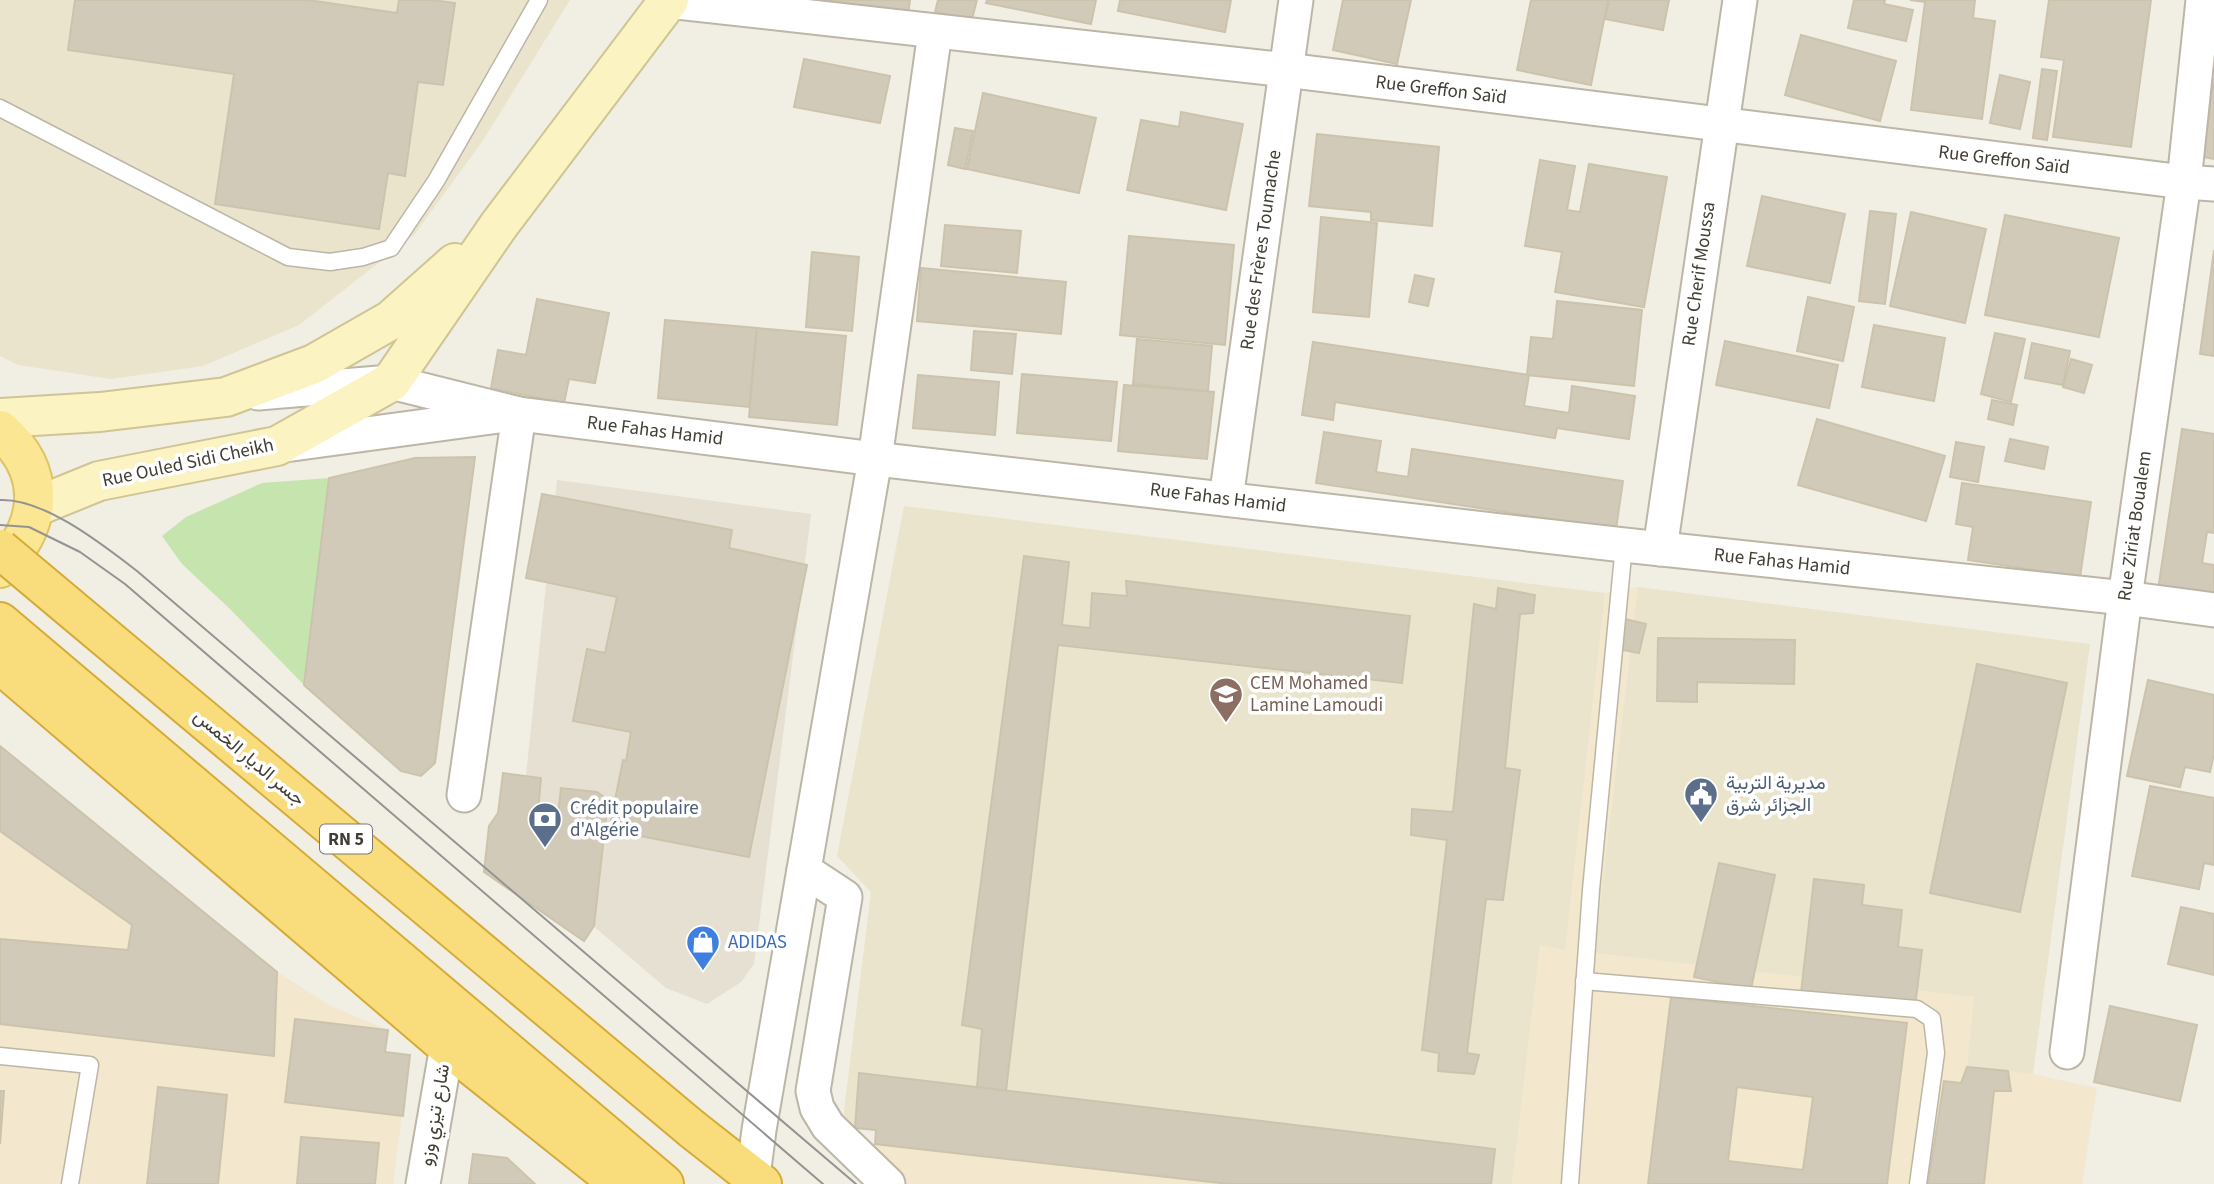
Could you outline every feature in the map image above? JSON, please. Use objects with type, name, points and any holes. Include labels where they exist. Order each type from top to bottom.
[{"type":"highway","name":"جسر الديار الخمس","points":[[0,549],[692,1129],[758,1180]]},
{"type":"highway","points":[[0,622],[661,1182]]},
{"type":"highway","points":[[0,664],[447,1046],[620,1184]]},
{"type":"main road","name":"Rue Ouled Sidi Cheikh","points":[[35,507],[99,481],[277,446],[391,382],[499,225],[669,0]]},
{"type":"main road","name":"Rue Ouled Sidi Cheikh","points":[[0,418],[100,412],[226,397],[314,363],[391,320],[499,225]]},
{"type":"main road","points":[[0,430],[22,453],[30,475],[35,507],[23,539],[0,568]]},
{"type":"street","name":"Rue Greffon Saïd","points":[[669,0],[1286,70],[2199,183]]},
{"type":"street","name":"Rue des Frères Toumache","points":[[1226,499],[1296,0]]},
{"type":"street","name":"Rue Cherif Moussa","points":[[1660,549],[1740,0]]},
{"type":"street","name":"Rue Ziriat Boualem","points":[[2067,1052],[2125,598],[2199,183],[2203,0]]},
{"type":"street","points":[[758,1180],[804,870],[875,459],[935,32]]},
{"type":"street","name":"Rue Fahas Hamid","points":[[226,397],[391,382],[519,414],[875,459],[2214,610]]},
{"type":"street","points":[[277,446],[519,414],[464,795]]},
{"type":"street","points":[[804,870],[845,897],[813,1091],[817,1108],[828,1126],[888,1184]]},
{"type":"street","name":"شارع تيزي وزو","points":[[423,1184],[447,1046]]},
{"type":"lane","points":[[0,108],[288,257],[330,262],[363,257],[391,247],[429,192],[539,0]]},
{"type":"lane","points":[[1570,1184],[1584,981],[1624,545]]},
{"type":"lane","points":[[1584,981],[1917,1009],[1932,1019],[1936,1053],[1918,1184]]},
{"type":"lane","points":[[0,1056],[90,1065],[70,1184]]},
{"type":"shaded area","points":[[0,0],[570,0],[482,142],[414,235],[299,325],[203,366],[111,379],[18,365],[0,356]]},
{"type":"shaded area","points":[[557,480],[811,514],[754,964],[741,982],[707,1004],[666,988],[517,861]]},
{"type":"shaded area","name":"CEM Mohamed Lamine Lamoudi","points":[[904,506],[1605,593],[1565,950],[1540,945],[1512,1184],[1229,1184],[875,1144],[876,1130],[842,1127],[871,892],[837,856]]},
{"type":"shaded area","points":[[1638,587],[1594,953],[1975,997],[1967,1067],[2033,1074],[2097,1088],[2082,1184],[1512,1184],[1540,945],[1565,949],[1605,593]]},
{"type":"shaded area","points":[[1638,587],[2090,644],[2033,1074],[1967,1067],[1974,997],[1594,953]]},
{"type":"shaded area","points":[[0,746],[277,972],[331,1006],[388,1030],[385,1052],[410,1055],[393,1184],[0,1184]]},
{"type":"shaded area","points":[[875,1144],[1229,1184],[901,1184],[879,1165]]},
{"type":"green space","points":[[329,478],[304,685],[182,564],[162,536],[186,517],[262,483]]},
{"type":"building","points":[[75,0],[308,0],[397,13],[399,0],[455,3],[443,85],[418,82],[405,176],[388,173],[379,229],[215,204],[234,74],[68,50]]},
{"type":"building","points":[[792,0],[910,0],[908,15]]},
{"type":"building","points":[[938,0],[977,0],[972,19],[935,12]]},
{"type":"building","points":[[987,0],[1096,0],[1091,24],[986,3]]},
{"type":"building","points":[[1120,0],[1231,0],[1225,32],[1118,11]]},
{"type":"building","points":[[1343,0],[1411,0],[1397,64],[1333,50]]},
{"type":"building","points":[[1531,0],[1608,0],[1591,85],[1517,70]]},
{"type":"building","points":[[1609,0],[1669,0],[1663,30],[1605,19]]},
{"type":"building","points":[[1854,0],[1885,0],[1884,4],[1913,10],[1906,41],[1848,28]]},
{"type":"building","points":[[1910,0],[1975,0],[1973,18],[1995,21],[1982,119],[1911,110],[1925,2]]},
{"type":"building","points":[[2049,0],[2151,0],[2131,147],[2053,137],[2064,60],[2041,57]]},
{"type":"building","points":[[1801,35],[1896,61],[1880,121],[1785,95]]},
{"type":"building","points":[[804,59],[890,76],[880,123],[794,107]]},
{"type":"building","points":[[2042,69],[2057,71],[2047,140],[2033,138]]},
{"type":"building","points":[[2000,75],[2030,82],[2020,129],[1990,123]]},
{"type":"building","points":[[2214,78],[2214,159],[2203,157]]},
{"type":"building","points":[[983,93],[1096,118],[1079,193],[967,169]]},
{"type":"building","points":[[1181,112],[1243,124],[1226,210],[1127,190],[1141,120],[1179,127]]},
{"type":"building","points":[[955,128],[973,131],[965,169],[948,165]]},
{"type":"building","points":[[1317,134],[1439,147],[1432,226],[1371,220],[1371,212],[1309,206]]},
{"type":"building","points":[[1540,160],[1575,166],[1567,210],[1580,212],[1589,164],[1667,177],[1644,307],[1555,292],[1562,252],[1525,246]]},
{"type":"building","points":[[1762,196],[1845,214],[1830,283],[1747,266]]},
{"type":"building","points":[[1870,211],[1896,214],[1885,304],[1859,301]]},
{"type":"building","points":[[1911,212],[1986,229],[1965,323],[1890,306]]},
{"type":"building","points":[[2005,215],[2119,238],[2099,337],[1985,315]]},
{"type":"building","points":[[1321,217],[1377,223],[1369,317],[1313,312]]},
{"type":"building","points":[[945,225],[1021,231],[1017,273],[941,266]]},
{"type":"building","points":[[1129,236],[1234,245],[1225,345],[1120,335]]},
{"type":"building","points":[[2214,250],[2214,356],[2200,354]]},
{"type":"building","points":[[812,252],[859,257],[852,331],[806,327]]},
{"type":"building","points":[[921,268],[1066,282],[1061,334],[917,321]]},
{"type":"building","points":[[1415,275],[1434,279],[1428,306],[1409,302]]},
{"type":"building","points":[[1808,297],[1854,307],[1843,361],[1797,351]]},
{"type":"building","points":[[537,299],[609,313],[595,383],[569,379],[564,403],[491,388],[498,350],[526,355]]},
{"type":"building","points":[[1557,301],[1642,310],[1634,386],[1527,375],[1531,337],[1553,339]]},
{"type":"building","points":[[665,320],[757,328],[749,407],[658,398]]},
{"type":"building","points":[[1874,325],[1945,338],[1934,401],[1862,387]]},
{"type":"building","points":[[757,328],[846,336],[837,425],[749,417]]},
{"type":"building","points":[[974,331],[1016,334],[1012,374],[971,370]]},
{"type":"building","points":[[1995,333],[2025,339],[2011,402],[1981,394]]},
{"type":"building","points":[[1137,339],[1212,346],[1208,391],[1133,384]]},
{"type":"building","points":[[1725,341],[1838,365],[1829,408],[1716,385]]},
{"type":"building","points":[[1313,342],[1529,375],[1524,406],[1569,413],[1572,386],[1635,396],[1629,439],[1557,428],[1555,438],[1335,402],[1333,420],[1302,415]]},
{"type":"building","points":[[2032,343],[2070,351],[2063,385],[2025,378]]},
{"type":"building","points":[[2071,359],[2092,365],[2084,393],[2063,387]]},
{"type":"building","points":[[1022,374],[1117,382],[1111,441],[1017,433]]},
{"type":"building","points":[[918,375],[999,382],[995,435],[913,428]]},
{"type":"building","points":[[1124,385],[1214,392],[1207,459],[1118,451]]},
{"type":"building","points":[[1992,400],[2017,405],[2013,425],[1988,419]]},
{"type":"building","points":[[1817,419],[1945,456],[1926,521],[1798,485]]},
{"type":"building","points":[[2182,429],[2214,434],[2214,533],[2207,532],[2202,563],[2214,565],[2214,599],[2158,590]]},
{"type":"building","points":[[1324,432],[1381,441],[1376,472],[1408,477],[1412,449],[1623,481],[1616,529],[1316,483]]},
{"type":"building","points":[[2010,439],[2048,447],[2044,469],[2005,461]]},
{"type":"building","points":[[1956,442],[1984,447],[1978,482],[1950,477]]},
{"type":"building","points":[[475,457],[435,763],[421,776],[401,771],[304,685],[329,478],[415,458]]},
{"type":"building","points":[[1962,483],[2091,502],[2080,577],[1968,560],[1973,527],[1956,524]]},
{"type":"building","points":[[542,494],[732,530],[729,548],[807,565],[749,857],[609,830],[631,732],[573,721],[587,649],[605,653],[617,597],[526,578]]},
{"type":"building","points":[[1024,556],[1069,562],[1062,625],[1090,628],[1092,593],[1127,596],[1126,581],[1410,616],[1402,683],[1058,645],[1006,1091],[977,1087],[982,1029],[962,1025]]},
{"type":"building","points":[[1498,588],[1535,595],[1533,613],[1520,614],[1505,768],[1520,770],[1503,900],[1486,899],[1467,1053],[1479,1055],[1474,1074],[1438,1071],[1439,1053],[1422,1050],[1447,840],[1411,835],[1412,809],[1453,812],[1474,604],[1496,609]]},
{"type":"building","points":[[1625,619],[1646,624],[1639,653],[1618,649]]},
{"type":"building","points":[[1658,638],[1795,640],[1794,684],[1697,682],[1697,702],[1657,701]]},
{"type":"building","points":[[1977,664],[2067,683],[2020,912],[1930,893]]},
{"type":"building","points":[[2148,680],[2214,695],[2214,754],[2210,772],[2185,767],[2180,787],[2127,776]]},
{"type":"building","points":[[0,746],[277,972],[274,1056],[0,1024],[0,939],[128,950],[132,925],[0,831]]},
{"type":"building","name":"Crédit populaire d'Algérie","points":[[503,773],[541,778],[538,812],[558,815],[561,788],[597,792],[608,800],[594,926],[584,941],[484,872],[489,826],[498,813]]},
{"type":"building","points":[[2150,786],[2214,798],[2214,865],[2204,863],[2199,889],[2132,876]]},
{"type":"building","points":[[1719,863],[1775,875],[1751,989],[1694,977]]},
{"type":"building","points":[[1814,879],[1864,885],[1862,905],[1902,910],[1898,947],[1922,950],[1915,1007],[1801,993]]},
{"type":"building","points":[[2181,907],[2214,914],[2214,975],[2168,964]]},
{"type":"building","points":[[1671,997],[1907,1023],[1887,1184],[1648,1184]],"holes":[[[1737,1087],[1813,1097],[1803,1170],[1728,1161]]]},
{"type":"building","points":[[2110,1006],[2197,1025],[2180,1101],[2094,1082]]},
{"type":"building","points":[[295,1019],[388,1030],[385,1052],[410,1055],[403,1116],[285,1102]]},
{"type":"building","points":[[1967,1067],[2008,1071],[2011,1091],[1994,1091],[1984,1184],[1928,1184],[1944,1081],[1961,1083]]},
{"type":"building","points":[[859,1073],[1495,1149],[1491,1184],[1229,1184],[875,1144],[876,1130],[855,1128]]},
{"type":"building","points":[[158,1087],[227,1095],[218,1184],[147,1184]]},
{"type":"building","points":[[0,1091],[4,1091],[0,1144]]},
{"type":"building","points":[[301,1137],[379,1143],[375,1184],[297,1184]]},
{"type":"building","points":[[473,1154],[507,1158],[535,1184],[469,1184]]},
{"type":"tram line","points":[[0,500],[17,501],[54,515],[137,571],[856,1184]]},
{"type":"tram line","points":[[0,525],[29,527],[80,552],[125,584],[823,1184]]},
{"type":"place","name":"CEM Mohamed Lamine Lamoudi","points":[[1226,724]]},
{"type":"place","name":"مديرية التربية الجزائر شرق","points":[[1701,824]]},
{"type":"place","name":"Crédit populaire d'Algérie","points":[[545,849]]},
{"type":"place","name":"ADIDAS","points":[[703,972]]}]
